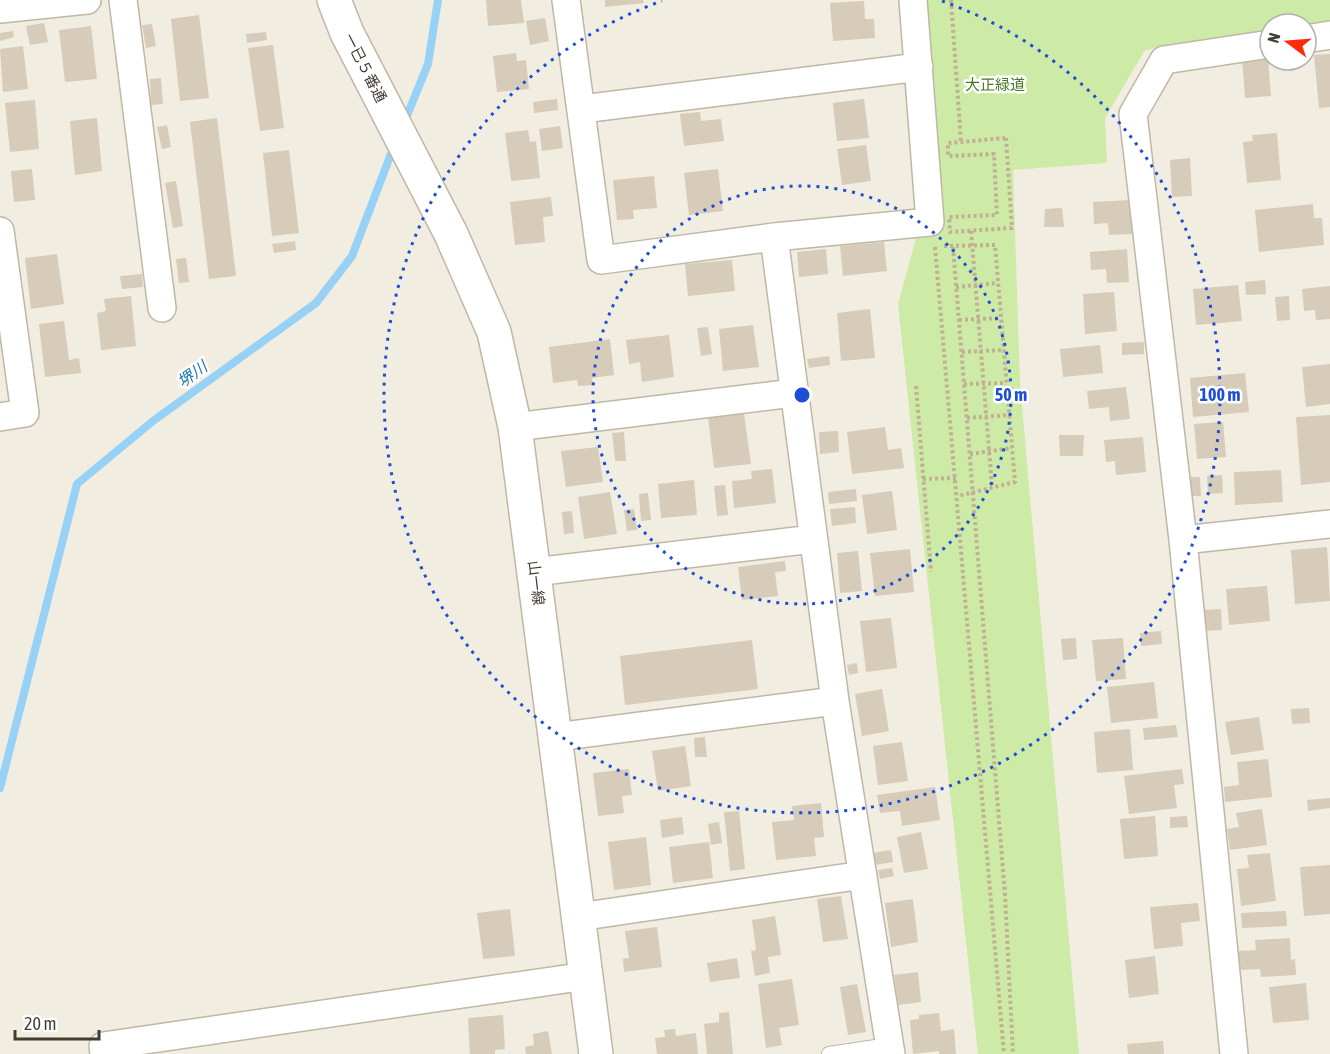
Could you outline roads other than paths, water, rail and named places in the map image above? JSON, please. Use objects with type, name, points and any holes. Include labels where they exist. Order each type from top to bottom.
[{"type":"street","points":[[0,9],[87,0]]},
{"type":"street","points":[[123,0],[162,308]]},
{"type":"street","name":"一已５番通","points":[[334,0],[347,33],[400,134]]},
{"type":"street","points":[[566,0],[601,260],[774,237],[932,234],[913,0]]},
{"type":"street","points":[[1234,1054],[1183,540],[1133,114],[1164,60],[1258,46]]},
{"type":"street","points":[[582,109],[919,67]]},
{"type":"street","name":"山一線","points":[[400,134],[451,234],[494,332],[515,427],[596,1054]]},
{"type":"street","points":[[0,231],[25,413],[0,417]]},
{"type":"street","points":[[774,237],[835,701],[890,1050]]},
{"type":"street","points":[[515,427],[793,393]]},
{"type":"street","points":[[1183,540],[1330,524]]},
{"type":"street","points":[[534,572],[813,539]]},
{"type":"street","points":[[556,737],[835,701]]},
{"type":"street","points":[[579,916],[863,875]]},
{"type":"street","points":[[104,1054],[103,1046],[586,976]]},
{"type":"lane","points":[[829,1054],[890,1050]]},
{"type":"waterway","name":"堺川","points":[[404,123],[428,64],[438,0]]},
{"type":"waterway","name":"堺川","points":[[0,788],[77,484],[153,421],[316,303],[352,256],[394,146]]},
{"type":"park label","name":"大正緑道","points":[[995,85]]}]
